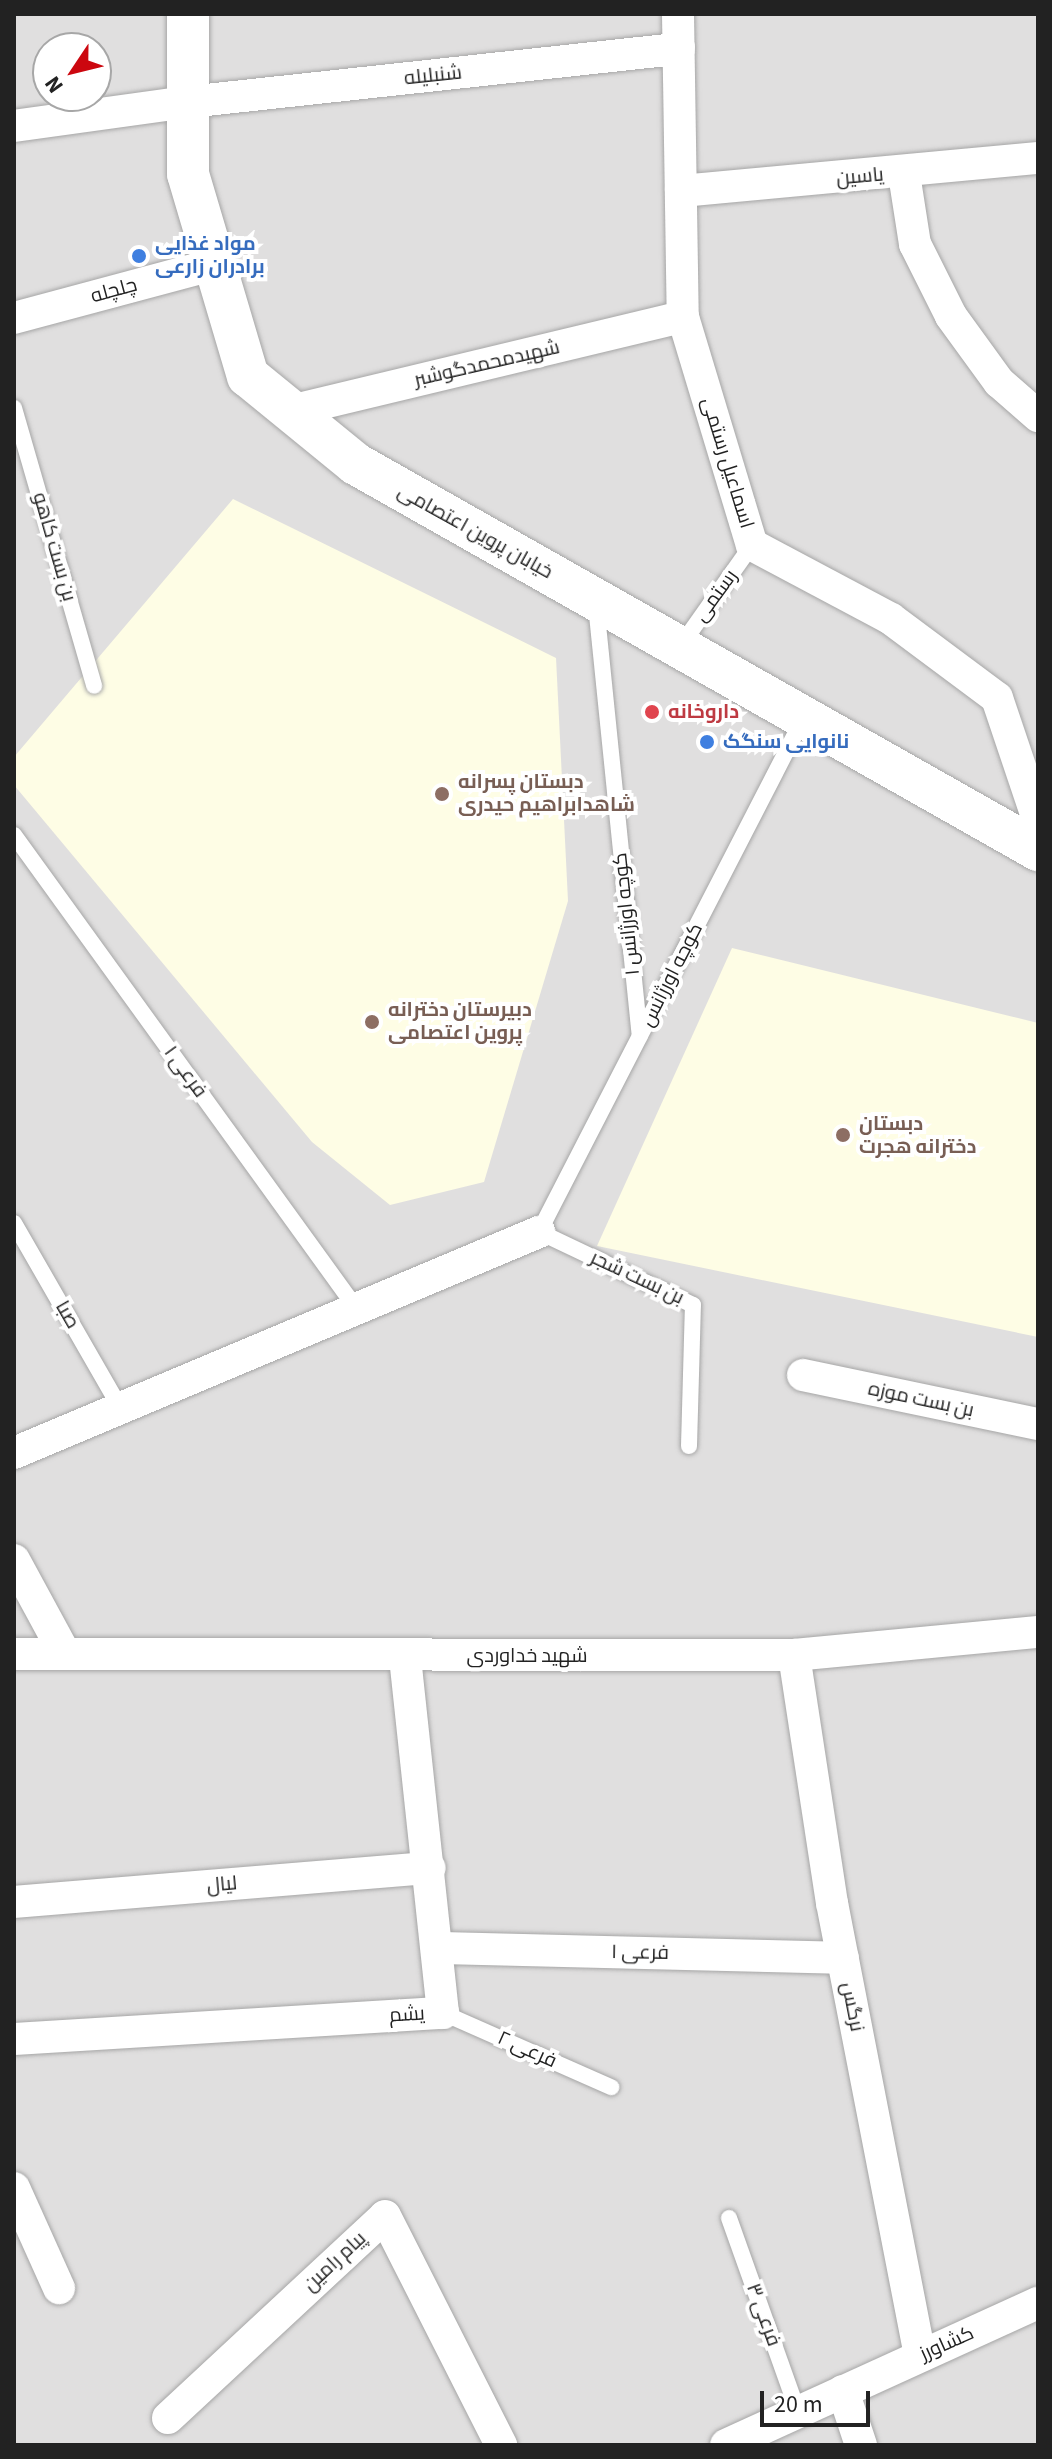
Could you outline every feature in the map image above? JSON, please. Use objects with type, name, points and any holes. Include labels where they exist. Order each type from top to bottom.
[{"type":"street","name":"خیابان پروین اعتصامی","points":[[188,14],[188,174],[248,376],[356,464],[1038,850]]},
{"type":"street","name":"اسماعیل رستمی","points":[[678,14],[683,317],[752,545],[891,619],[997,698],[1038,820]]},
{"type":"street","name":"شنبلیله","points":[[14,126],[188,102],[679,49]]},
{"type":"street","name":"یاسین","points":[[681,191],[904,174],[1038,158]]},
{"type":"street","points":[[904,174],[915,244],[951,316],[999,382],[1038,416]]},
{"type":"street","name":"چلچله","points":[[14,318],[215,264]]},
{"type":"street","name":"شهیدمحمدگوشبر","points":[[290,411],[683,317]]},
{"type":"street","points":[[14,1453],[539,1232]]},
{"type":"street","name":"بن بست موزه","points":[[803,1375],[1038,1424]]},
{"type":"street","points":[[14,1560],[64,1652]]},
{"type":"street","name":"شهید خداوردی","points":[[14,1654],[794,1655],[1038,1632]]},
{"type":"street","name":"نرگس","points":[[794,1655],[843,1958],[920,2356]]},
{"type":"street","name":"یشم","points":[[14,2039],[443,2013],[430,1868],[405,1656]]},
{"type":"street","name":"لیال","points":[[14,1902],[430,1868]]},
{"type":"street","name":"فرعی ۱","points":[[437,1948],[843,1958]]},
{"type":"street","points":[[16,2196],[59,2288]]},
{"type":"street","name":"پیام رامین","points":[[168,2418],[385,2216],[501,2445]]},
{"type":"street","name":"کشاورز","points":[[726,2445],[1038,2303]]},
{"type":"street","points":[[843,2391],[861,2445]]},
{"type":"lane","name":"بن بست کاهو","points":[[14,408],[94,686]]},
{"type":"lane","name":"رستمی","points":[[679,648],[752,545]]},
{"type":"lane","name":"کوچه اورژانس ۱","points":[[595,600],[640,1037]]},
{"type":"lane","name":"کوچه اورژانس","points":[[539,1232],[804,718]]},
{"type":"lane","name":"فرعی ۱","points":[[14,835],[356,1308]]},
{"type":"lane","name":"صبا","points":[[14,1223],[120,1407]]},
{"type":"lane","name":"بن بست شجر","points":[[539,1232],[693,1305],[689,1446]]},
{"type":"lane","name":"فرعی ۲","points":[[443,2013],[611,2087]]},
{"type":"lane","name":"فرعی ۳","points":[[729,2218],[798,2412]]},
{"type":"shaded area","points":[[14,14],[1038,14],[1038,2445],[14,2445]]},
{"type":"shaded area","points":[[233,499],[556,658],[568,901],[484,1182],[390,1205],[312,1142],[14,785],[14,757]]},
{"type":"shaded area","name":"دبستان دخترانه هجرت","points":[[732,948],[1038,1023],[1038,1337],[597,1246]]},
{"type":"place","name":"مواد غذایی برادران زارعی","points":[[139,256]]},
{"type":"place","name":"داروخانه","points":[[652,712]]},
{"type":"place","name":"نانوایی سنگک","points":[[707,742]]},
{"type":"place","name":"دبستان پسرانه شاهدابراهیم حیدری","points":[[442,794]]},
{"type":"place","name":"دبیرستان دخترانه پروین اعتصامی","points":[[372,1022]]},
{"type":"place","name":"دبستان دخترانه هجرت","points":[[843,1135]]}]
